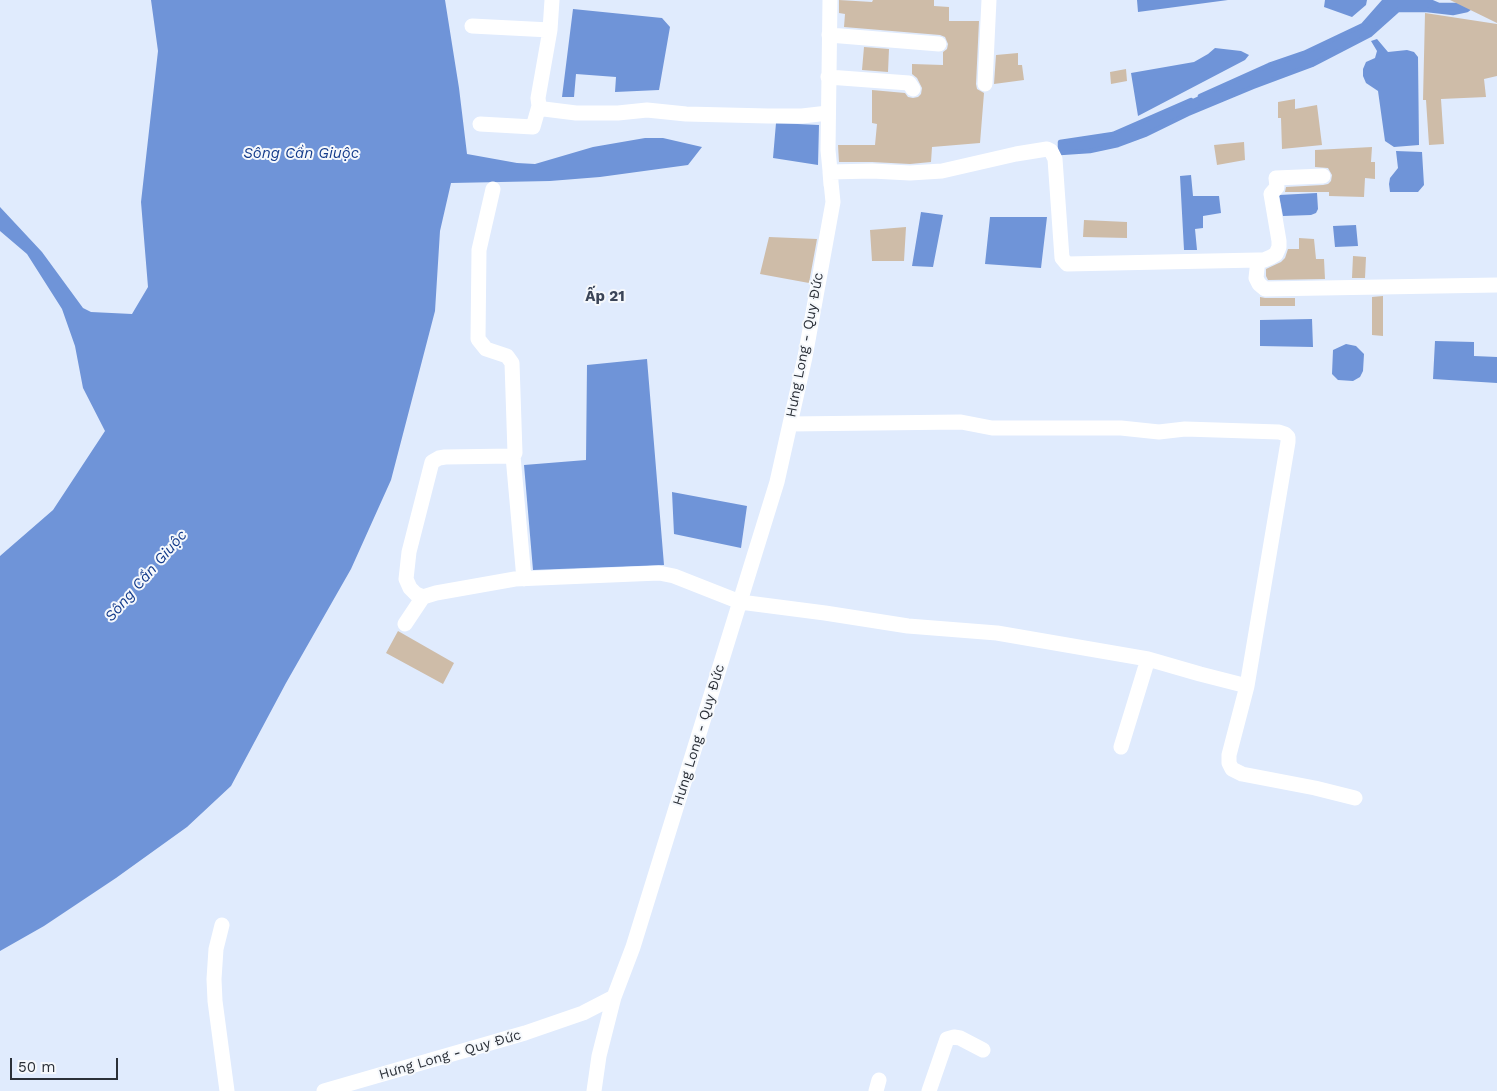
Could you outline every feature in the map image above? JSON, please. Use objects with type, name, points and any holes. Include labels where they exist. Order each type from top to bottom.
[{"type":"street","points":[[480,124],[533,127],[539,106],[538,98],[550,30],[552,0]]},
{"type":"street","name":"Hưng Long - Quy Đức","points":[[324,1091],[534,1030],[583,1014],[614,997],[633,947],[777,482],[805,357],[833,202],[828,150],[830,0]]},
{"type":"street","points":[[985,84],[989,0]]},
{"type":"street","points":[[472,26],[550,30]]},
{"type":"street","points":[[829,35],[939,44]]},
{"type":"street","points":[[828,77],[909,83],[913,89]]},
{"type":"street","points":[[539,106],[546,110],[576,113],[618,113],[647,110],[686,114],[777,116],[828,113]]},
{"type":"street","points":[[831,178],[872,171],[910,173],[942,171],[1047,149],[1051,151],[1055,159],[1062,258],[1067,264],[1264,260],[1276,254],[1280,242],[1271,194],[1277,188],[1276,178],[1323,176]]},
{"type":"street","points":[[493,189],[479,250],[478,339],[486,349],[507,356],[512,363],[515,454],[512,456],[524,579]]},
{"type":"street","points":[[1258,260],[1256,278],[1265,289],[1497,285]]},
{"type":"street","points":[[790,424],[961,422],[992,428],[1121,428],[1158,432],[1194,430],[1280,432],[1286,434],[1288,442],[1248,686],[1229,754],[1229,763],[1232,769],[1242,774],[1355,798]]},
{"type":"street","points":[[423,597],[416,594],[410,588],[406,580],[409,552],[432,462],[445,457],[512,456]]},
{"type":"street","points":[[405,624],[423,597],[436,593],[524,579],[658,573],[674,576],[740,602],[908,626],[997,633],[1148,659],[1248,686]]},
{"type":"street","points":[[1121,746],[1148,659]]},
{"type":"street","points":[[222,925],[216,949],[214,979],[215,1001],[227,1091]]},
{"type":"street","points":[[594,1091],[599,1056],[614,997]]},
{"type":"street","points":[[929,1091],[947,1039],[960,1038],[982,1050]]},
{"type":"water","name":"Sông Cần Giuộc","points":[[151,0],[445,0],[467,154],[517,163],[535,164],[593,147],[645,138],[663,138],[702,147],[688,165],[600,177],[550,181],[451,183],[440,231],[435,311],[391,480],[351,569],[286,683],[231,786],[187,827],[116,878],[44,926],[0,951],[0,556],[53,510],[105,431],[83,388],[75,346],[62,309],[27,254],[0,231],[0,207],[42,252],[83,308],[91,312],[132,314],[148,287],[141,202],[158,51]]},
{"type":"water","points":[[1137,0],[1228,0],[1138,12]]},
{"type":"water","points":[[1325,0],[1367,0],[1366,5],[1352,17],[1324,7]]},
{"type":"water","points":[[1385,0],[1427,0],[1439,5],[1457,5],[1466,0],[1481,0],[1467,10],[1453,13],[1427,10],[1398,10],[1370,35],[1312,65],[1253,87],[1118,145],[1090,151],[1060,153],[1060,142],[1113,134],[1223,85],[1304,53],[1363,25]]},
{"type":"water","points":[[573,9],[662,18],[670,27],[659,90],[615,92],[616,77],[576,74],[574,97],[562,97]]},
{"type":"water","points":[[1377,39],[1388,52],[1407,50],[1414,52],[1418,57],[1419,145],[1394,147],[1385,141],[1378,91],[1366,83],[1363,76],[1366,62],[1375,58],[1377,51],[1371,41]]},
{"type":"water","points":[[1215,48],[1241,51],[1249,55],[1245,60],[1138,116],[1131,73],[1194,62]]},
{"type":"water","points":[[776,123],[819,125],[818,165],[773,158]]},
{"type":"water","points":[[1396,151],[1422,152],[1424,185],[1418,192],[1390,192],[1390,178],[1398,168]]},
{"type":"water","points":[[1191,175],[1193,196],[1219,196],[1221,213],[1203,216],[1203,228],[1195,229],[1197,250],[1184,250],[1180,176]]},
{"type":"water","points":[[1317,193],[1318,209],[1316,213],[1311,215],[1283,216],[1279,195]]},
{"type":"water","points":[[921,212],[943,215],[933,267],[912,266]]},
{"type":"water","points":[[990,217],[1047,217],[1041,268],[985,264]]},
{"type":"water","points":[[1356,225],[1358,246],[1335,247],[1333,226]]},
{"type":"water","points":[[1312,319],[1313,347],[1260,346],[1260,320]]},
{"type":"water","points":[[1435,341],[1474,342],[1474,356],[1497,357],[1497,383],[1433,379]]},
{"type":"water","points":[[1346,344],[1356,346],[1364,354],[1363,371],[1360,377],[1353,381],[1338,380],[1332,374],[1333,350]]},
{"type":"water","points":[[647,359],[664,565],[533,570],[524,465],[586,460],[587,365]]},
{"type":"water","points":[[672,492],[747,506],[741,548],[674,534]]},
{"type":"building","points":[[839,0],[872,2],[873,0],[934,0],[934,6],[949,7],[949,21],[979,21],[976,84],[977,89],[984,93],[980,143],[932,147],[931,162],[910,164],[839,162],[838,145],[875,145],[877,124],[872,123],[872,90],[905,93],[908,97],[918,97],[921,94],[922,88],[917,78],[912,74],[912,64],[943,65],[943,52],[947,49],[948,44],[945,37],[940,35],[844,27],[845,14],[839,13]]},
{"type":"building","points":[[1450,0],[1497,0],[1497,23]]},
{"type":"building","points":[[1425,13],[1497,24],[1497,76],[1484,79],[1486,97],[1441,99],[1444,144],[1429,145],[1426,100],[1423,100]]},
{"type":"building","points":[[864,47],[889,49],[888,72],[862,70]]},
{"type":"building","points":[[1018,53],[1018,65],[1022,65],[1024,80],[994,84],[996,55]]},
{"type":"building","points":[[1126,69],[1127,81],[1111,84],[1110,72]]},
{"type":"building","points":[[1295,99],[1295,109],[1317,105],[1322,145],[1282,149],[1281,118],[1278,118],[1278,102]]},
{"type":"building","points":[[1244,142],[1245,160],[1217,165],[1214,145]]},
{"type":"building","points":[[1372,147],[1371,162],[1375,162],[1375,179],[1365,178],[1364,197],[1329,196],[1329,192],[1285,192],[1286,187],[1323,185],[1331,181],[1332,175],[1328,168],[1315,167],[1315,150]]},
{"type":"building","points":[[1084,220],[1127,222],[1127,238],[1083,237]]},
{"type":"building","points":[[906,227],[904,261],[872,261],[870,230]]},
{"type":"building","points":[[769,237],[817,239],[809,283],[760,274]]},
{"type":"building","points":[[1299,238],[1314,239],[1316,259],[1324,259],[1325,279],[1268,280],[1266,269],[1281,262],[1285,258],[1288,249],[1299,249]]},
{"type":"building","points":[[1353,256],[1366,257],[1365,278],[1352,278]]},
{"type":"building","points":[[1383,296],[1383,336],[1372,335],[1372,297]]},
{"type":"building","points":[[1260,297],[1295,298],[1295,306],[1260,306]]},
{"type":"building","points":[[398,631],[454,663],[443,684],[386,653]]},
{"type":"waterway","points":[[1200,96],[1269,65],[1304,53],[1363,25],[1385,0]]},
{"type":"waterway","points":[[1427,0],[1439,5],[1457,5],[1466,0]]},
{"type":"waterway","points":[[1191,100],[1113,134],[1060,142],[1060,153],[1090,151],[1118,145],[1253,87],[1312,65],[1370,35],[1398,10],[1427,10],[1453,13],[1467,10],[1481,0]]},
{"type":"district","name":"Ấp 21","points":[[605,297]]}]
